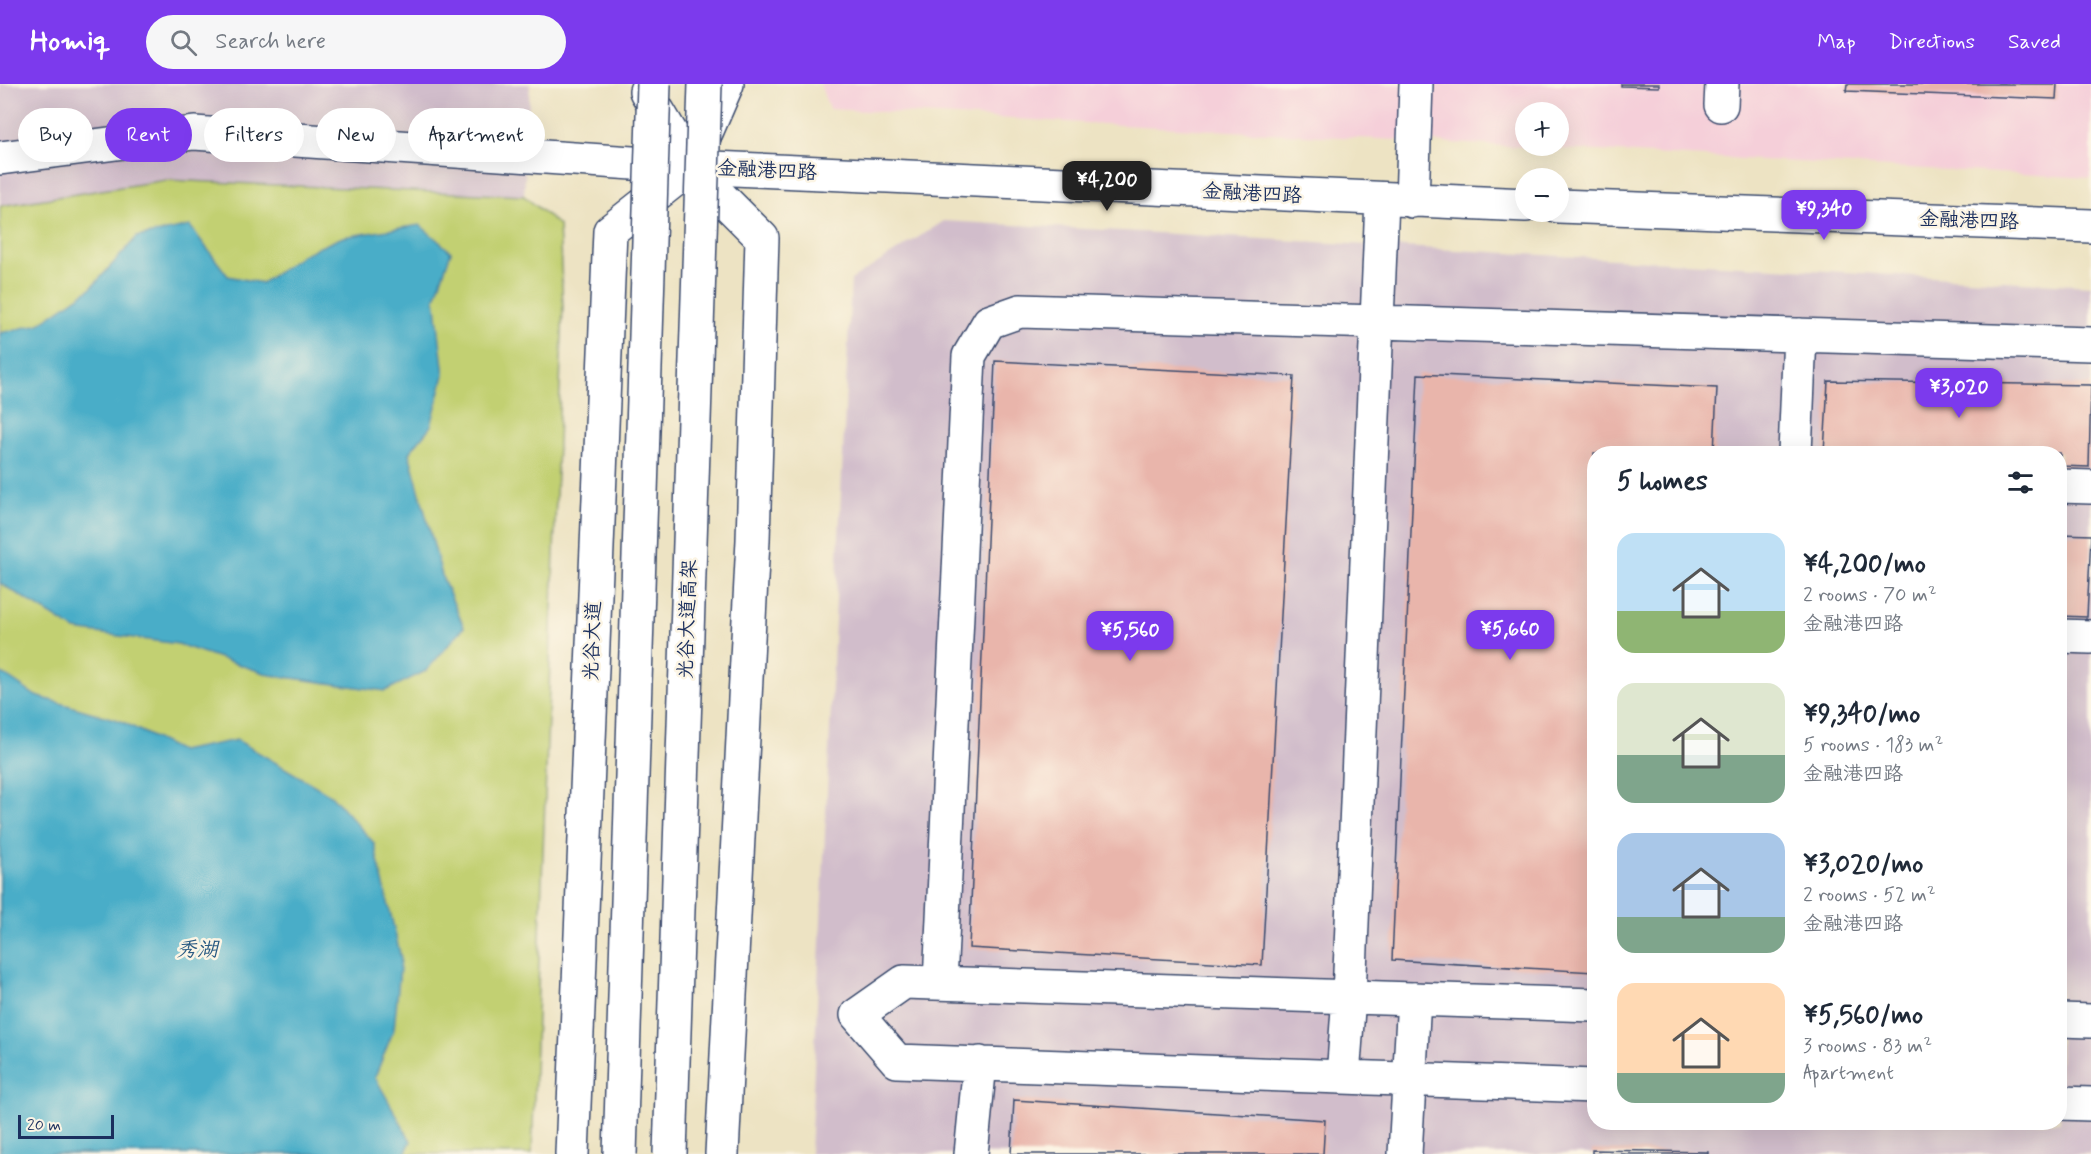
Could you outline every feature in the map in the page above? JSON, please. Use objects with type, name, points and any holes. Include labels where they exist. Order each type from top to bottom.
[{"type":"main road","points":[[642,84],[691,167],[762,238],[753,540],[722,1154]]},
{"type":"main road","points":[[620,1154],[654,84]]},
{"type":"main road","name":"光谷大道高架","points":[[670,1154],[705,84]]},
{"type":"main road","name":"光谷大道","points":[[572,1154],[610,231],[691,167],[727,84]]},
{"type":"main road","points":[[1343,1077],[1349,996],[1376,321],[1416,84]]},
{"type":"main road","name":"金融港四路","points":[[0,158],[194,133],[691,167],[1515,205]]},
{"type":"main road","name":"金融港四路","points":[[1569,206],[2091,226]]},
{"type":"main road","points":[[940,983],[969,356],[989,322],[1020,311],[2091,344]]},
{"type":"main road","points":[[1795,446],[1800,335]]},
{"type":"main road","points":[[2067,486],[2091,487]]},
{"type":"main road","points":[[2067,636],[2091,637]]},
{"type":"main road","points":[[1587,1005],[904,982],[857,1015],[897,1061],[1587,1086]]},
{"type":"main road","points":[[1405,1154],[1414,999]]},
{"type":"main road","points":[[2067,1020],[2091,1022]]},
{"type":"main road","points":[[970,1154],[980,1063]]},
{"type":"main road","points":[[2067,1103],[2091,1104]]},
{"type":"shaded area","points":[[0,84],[530,84],[529,108],[408,108],[408,162],[526,162],[524,196],[166,180],[0,206]]},
{"type":"shaded area","points":[[820,84],[2091,84],[2091,178],[1569,149],[1569,102],[1515,102],[1515,147],[829,109]]},
{"type":"shaded area","points":[[944,221],[2091,286],[2091,1154],[810,1154],[851,280]]},
{"type":"green space","points":[[166,180],[524,196],[559,225],[563,306],[532,1154],[0,1154],[0,206]]},
{"type":"water","points":[[420,225],[451,252],[435,298],[444,375],[431,426],[409,453],[443,579],[464,627],[426,671],[385,691],[270,675],[178,644],[75,630],[0,583],[0,333],[39,324],[91,288],[137,237],[190,226],[228,276],[262,283],[304,254],[343,237]]},
{"type":"water","name":"秀湖","points":[[0,672],[36,696],[121,721],[180,751],[237,740],[331,795],[374,843],[401,958],[394,1029],[375,1077],[411,1141],[405,1154],[0,1154]]},
{"type":"building","points":[[1621,84],[1659,84],[1659,87],[1621,86]]},
{"type":"building","points":[[1847,84],[2057,84],[2056,99],[1846,91]]},
{"type":"building","points":[[995,361],[1294,376],[1262,965],[969,948]]},
{"type":"building","points":[[1418,374],[1717,388],[1714,446],[1587,446],[1587,972],[1392,960]]},
{"type":"building","points":[[1828,381],[2091,385],[2089,467],[2067,466],[2067,446],[1824,446]]},
{"type":"building","points":[[2067,534],[2091,535],[2087,617],[2067,616]]},
{"type":"building","points":[[1014,1100],[1325,1120],[1323,1154],[1011,1154]]},
{"type":"building","points":[[1592,1150],[1708,1152],[1708,1154],[1592,1154]]}]
